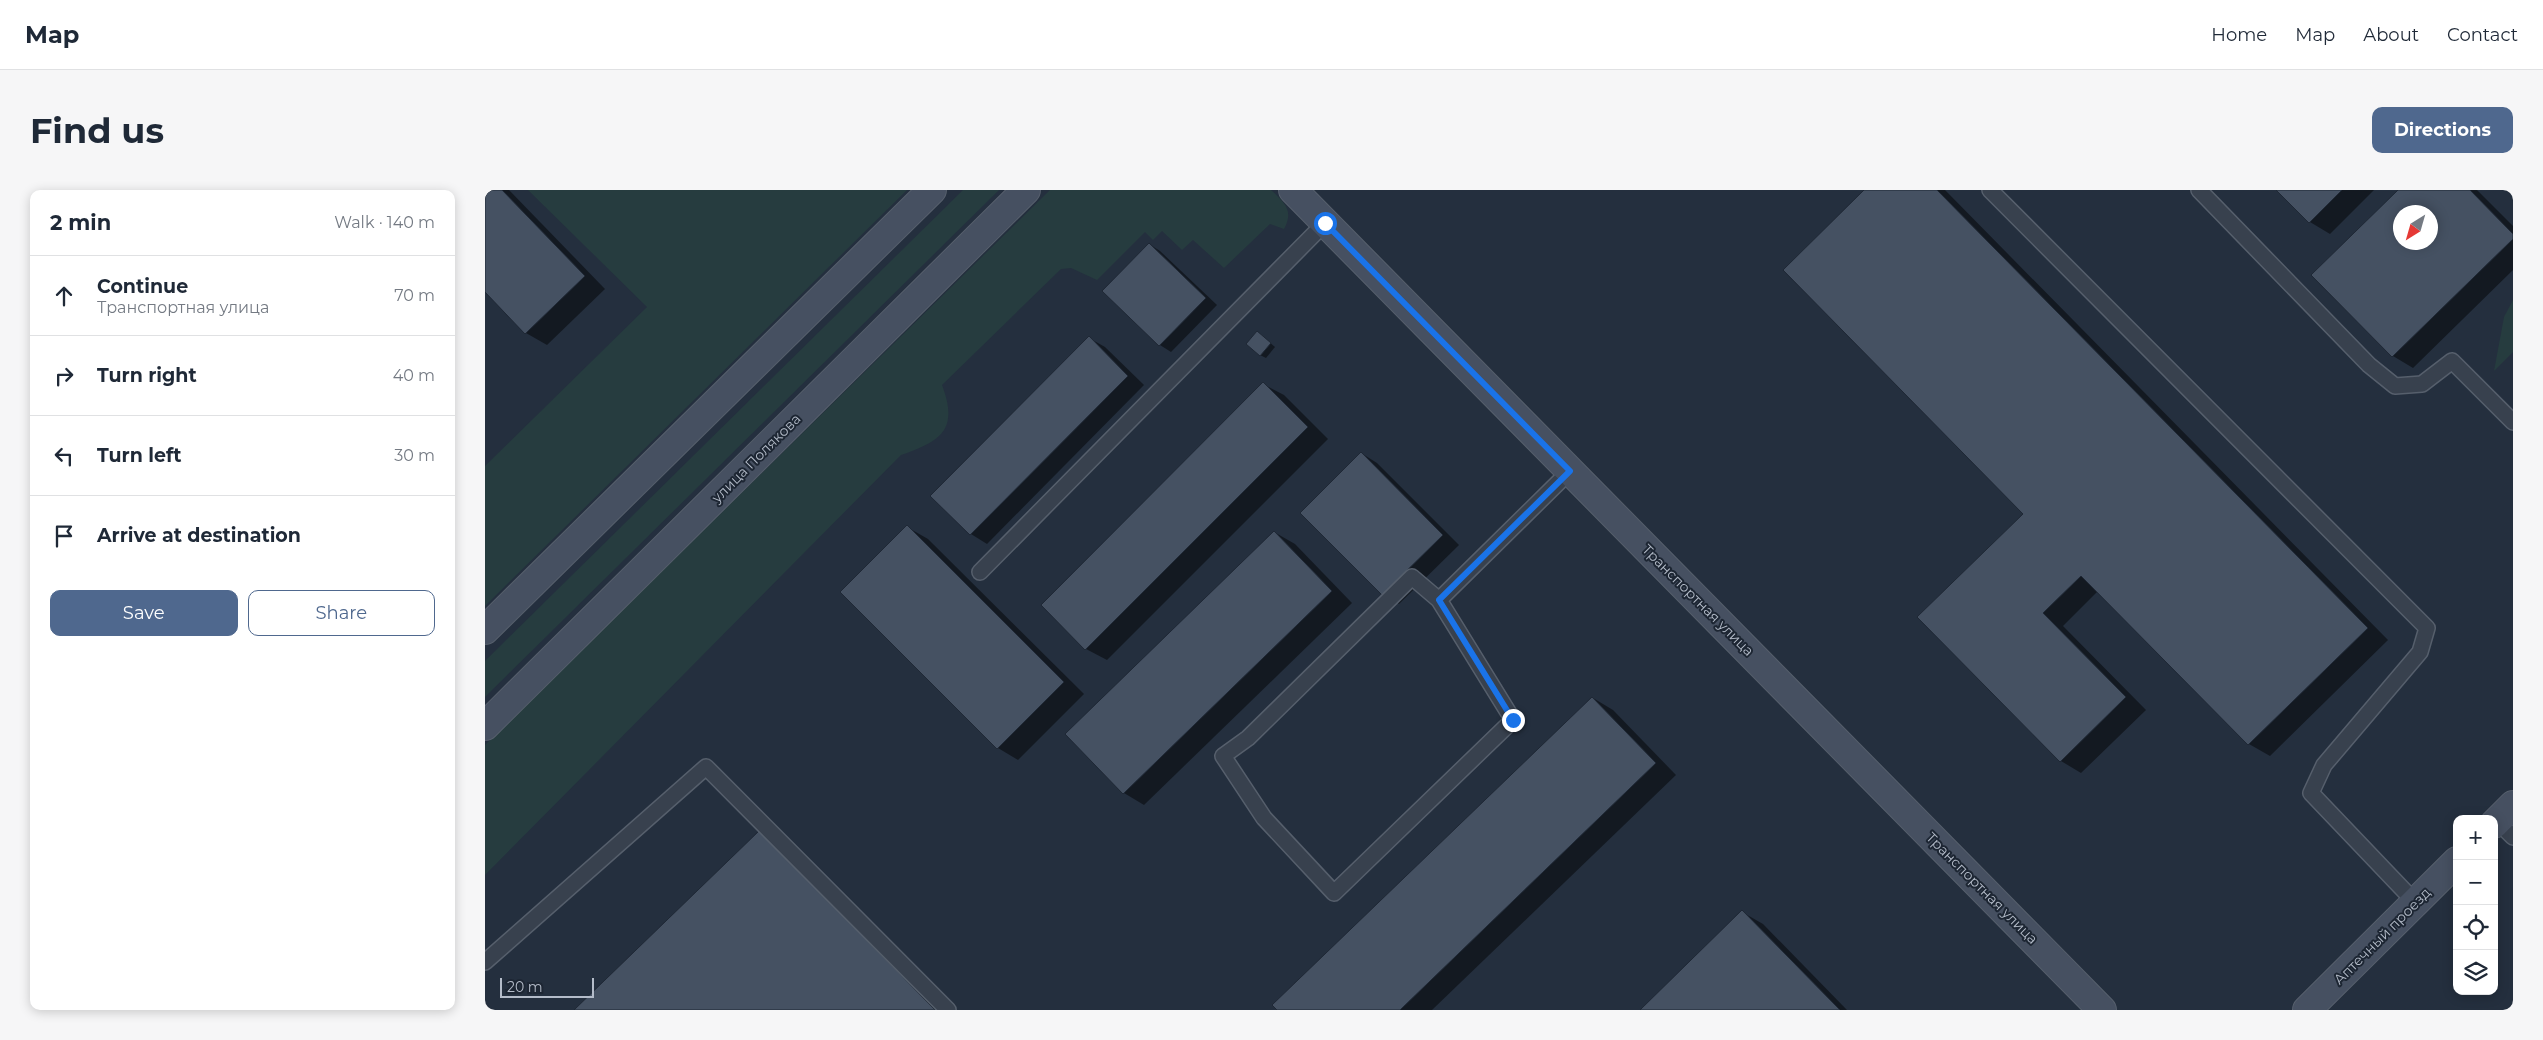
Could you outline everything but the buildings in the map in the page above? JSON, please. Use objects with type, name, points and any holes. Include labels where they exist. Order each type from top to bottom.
[{"type":"main road","points":[[485,630],[932,190]]},
{"type":"main road","name":"улица Полякова","points":[[485,726],[1026,190]]},
{"type":"main road","name":"Транспортная улица","points":[[1293,190],[2102,1010]]},
{"type":"main road","name":"Аптечный проезд","points":[[2307,1010],[2453,865]]},
{"type":"lane","points":[[1991,190],[2427,628],[2420,652],[2324,765],[2311,793],[2415,902]]},
{"type":"lane","points":[[2199,190],[2369,365],[2395,386],[2422,384],[2453,362],[2513,422]]},
{"type":"lane","points":[[980,572],[1325,223]]},
{"type":"lane","points":[[1439,600],[1570,471]]},
{"type":"lane","points":[[1412,577],[1439,600],[1513,720],[1334,893],[1263,818],[1223,756],[1248,738],[1412,577]]},
{"type":"lane","points":[[485,962],[706,767],[948,1010]]},
{"type":"green space","points":[[528,190],[907,190],[485,606],[485,466],[647,307]]},
{"type":"green space","points":[[963,190],[999,190],[485,697],[485,661]]},
{"type":"green space","points":[[1050,190],[1271,190],[1284,203],[1287,208],[1288,217],[1284,229],[1270,224],[1224,268],[1193,240],[1182,250],[1162,231],[1153,240],[1145,232],[1097,280],[1071,268],[1061,269],[942,385],[947,400],[948,413],[947,423],[943,432],[927,444],[901,455],[485,875],[485,745]]},
{"type":"green space","points":[[2513,300],[2513,352],[2494,371],[2504,317]]},
{"type":"route","points":[[1325,223],[1570,471],[1439,600],[1513,720]]}]
